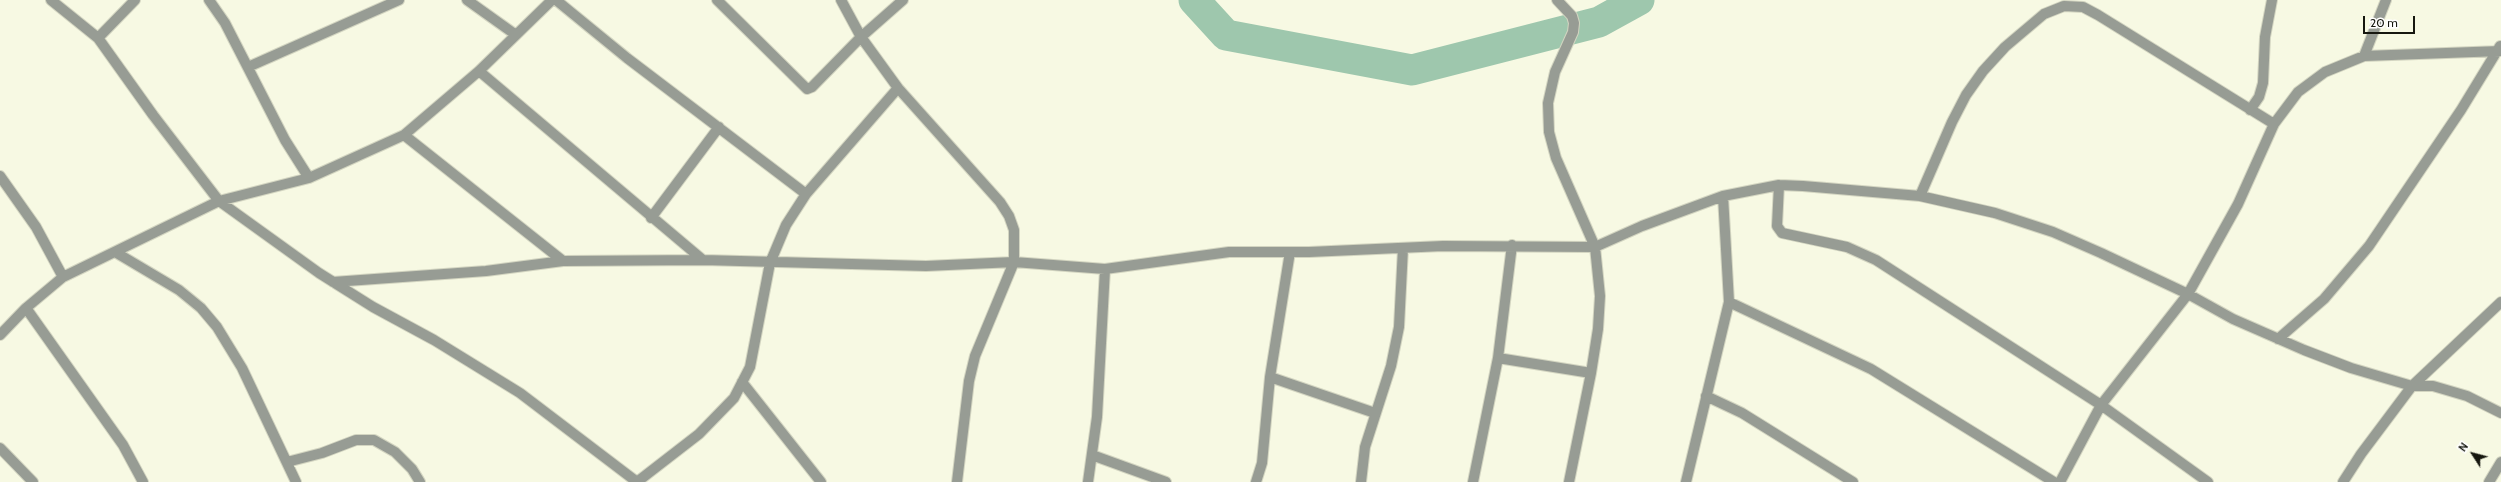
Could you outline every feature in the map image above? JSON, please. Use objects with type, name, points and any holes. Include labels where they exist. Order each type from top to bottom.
[{"type":"street","points":[[51,0],[98,38],[153,115],[219,201],[333,282],[373,307],[434,340],[520,393],[637,482],[699,434],[734,398],[750,367],[770,263],[786,225],[806,194],[898,88]]},
{"type":"street","points":[[98,38],[135,0]]},
{"type":"street","points":[[209,0],[225,23],[266,105],[309,178]]},
{"type":"street","points":[[248,67],[399,0]]},
{"type":"street","points":[[466,0],[516,35]]},
{"type":"street","points":[[0,335],[26,308],[63,277],[219,201],[309,178],[404,135],[479,71],[552,0]]},
{"type":"street","points":[[556,0],[627,58],[806,194]]},
{"type":"street","points":[[717,0],[807,89],[812,87],[861,37],[903,0]]},
{"type":"street","points":[[841,0],[861,37],[898,88],[1000,202],[1009,216],[1014,230],[1014,262],[975,356],[969,381],[957,482]]},
{"type":"street","points":[[1557,0],[1572,16],[1574,23],[1573,32],[1555,72],[1548,103],[1549,132],[1556,158],[1595,246],[1600,296],[1598,329],[1591,373],[1569,482]]},
{"type":"street","points":[[2250,110],[2259,97],[2263,83],[2265,37],[2272,0]]},
{"type":"street","points":[[2364,56],[2386,0]]},
{"type":"street","points":[[1920,196],[1952,122],[1966,95],[1983,71],[2005,47],[2044,14],[2064,6],[2083,7],[2098,15],[2274,124]]},
{"type":"street","points":[[2060,482],[2101,405],[2188,294],[2238,204],[2274,124],[2298,92],[2325,72],[2364,56],[2500,49]]},
{"type":"street","points":[[2278,339],[2324,299],[2369,246],[2500,49]]},
{"type":"street","points":[[479,71],[651,218],[703,260]]},
{"type":"street","points":[[651,218],[719,128]]},
{"type":"street","points":[[404,135],[563,260]]},
{"type":"street","points":[[0,176],[36,226],[63,277]]},
{"type":"street","points":[[333,282],[486,271],[563,260],[703,260],[926,266],[1014,262],[1105,269],[1229,252],[1290,252],[1512,245],[1595,246],[1642,226],[1723,196],[1779,185],[1920,196],[1994,212],[2052,232],[2188,294],[2233,319],[2278,339],[2351,368],[2412,386],[2433,386],[2467,396],[2501,413]]},
{"type":"street","points":[[1779,185],[1777,226],[1782,233],[1847,247],[1876,260],[2101,405],[2208,482]]},
{"type":"street","points":[[1686,482],[1729,302],[1723,196]]},
{"type":"street","points":[[1474,482],[1498,358],[1512,245]]},
{"type":"street","points":[[1360,482],[1365,447],[1391,366],[1399,327],[1403,248]]},
{"type":"street","points":[[115,252],[179,290],[201,308],[217,327],[242,368],[296,482]]},
{"type":"street","points":[[1256,482],[1262,463],[1270,377],[1290,252]]},
{"type":"street","points":[[1088,482],[1097,417],[1105,269]]},
{"type":"street","points":[[1729,302],[1871,369],[2054,482]]},
{"type":"street","points":[[2343,482],[2360,454],[2412,386],[2501,302]]},
{"type":"street","points":[[26,308],[123,445],[143,482]]},
{"type":"street","points":[[1498,358],[1591,373]]},
{"type":"street","points":[[1270,377],[1375,413]]},
{"type":"street","points":[[742,382],[821,482]]},
{"type":"street","points":[[1706,396],[1742,413],[1853,482]]},
{"type":"street","points":[[287,462],[322,454],[356,440],[374,440],[395,452],[412,469],[420,482]]},
{"type":"street","points":[[0,448],[32,482]]},
{"type":"street","points":[[1092,455],[1166,482]]},
{"type":"street","points":[[2490,482],[2501,462]]},
{"type":"waterway","points":[[1194,0],[1226,35],[1412,70],[1599,22],[1639,0]]}]
